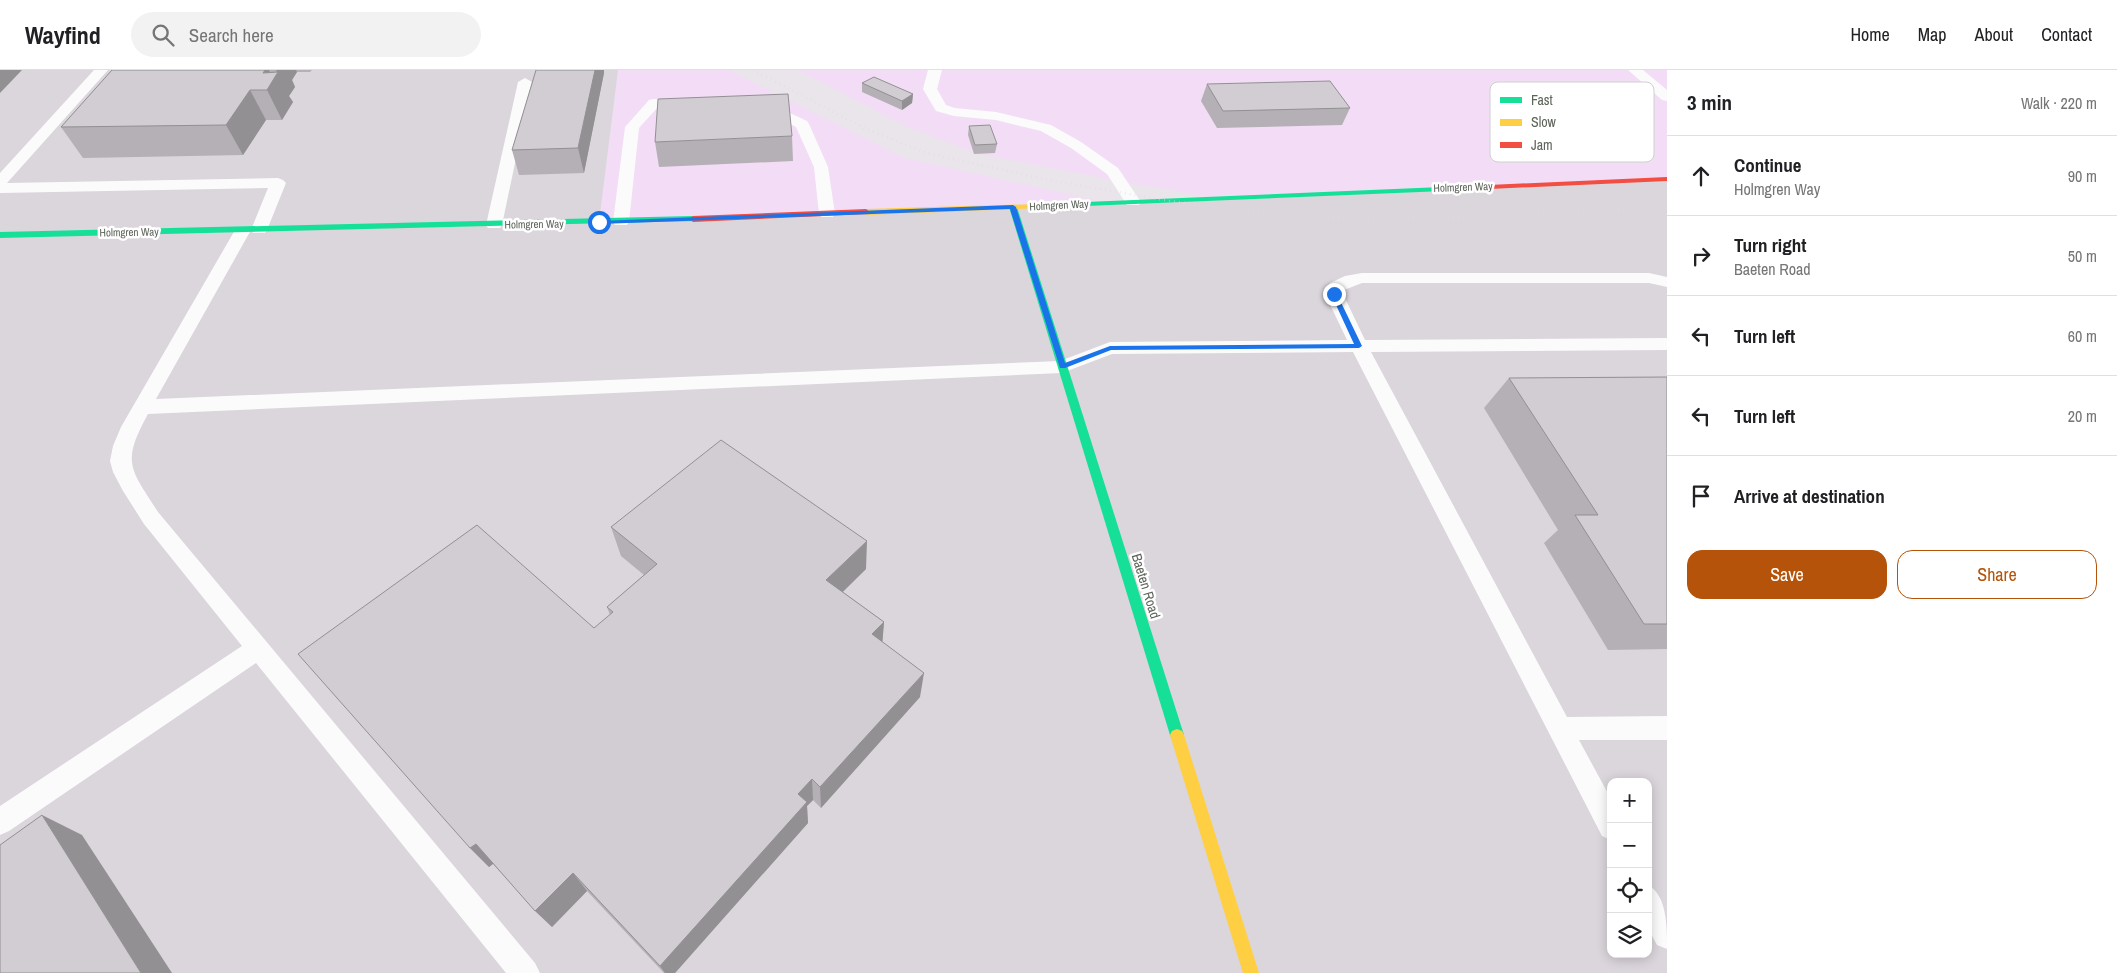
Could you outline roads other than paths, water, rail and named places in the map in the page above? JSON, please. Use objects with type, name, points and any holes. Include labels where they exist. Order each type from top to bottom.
[{"type":"street","name":"Holmgren Way","points":[[0,235],[620,222],[1667,179]]},
{"type":"street","name":"Baeten Road","points":[[1013,207],[1251,973]]},
{"type":"lane","points":[[0,182],[101,70]]},
{"type":"lane","points":[[935,70],[930,89],[942,108],[954,112],[996,116],[1046,128],[1076,145],[1113,171],[1133,202]]},
{"type":"lane","points":[[1634,70],[1649,82]]},
{"type":"lane","points":[[494,225],[525,82]]},
{"type":"lane","points":[[1654,86],[1667,97]]},
{"type":"lane","points":[[620,222],[632,127],[654,103],[700,104]]},
{"type":"lane","points":[[746,104],[765,105],[802,124],[821,167],[827,214]]},
{"type":"lane","points":[[0,188],[278,183],[142,407],[123,444],[121,465],[151,518],[525,973]]},
{"type":"lane","points":[[1609,823],[1359,346],[1334,294],[1336,287],[1351,280],[1649,278],[1667,282]]},
{"type":"lane","points":[[142,407],[1062,366],[1110,348],[1667,344]]},
{"type":"lane","points":[[0,822],[258,648]]},
{"type":"lane","points":[[1559,729],[1667,728]]},
{"type":"lane","points":[[1652,906],[1667,934]]},
{"type":"railway","points":[[753,70],[864,128],[930,154],[1054,181],[1170,201],[1285,216],[1364,219],[1473,217],[1667,207]]}]
